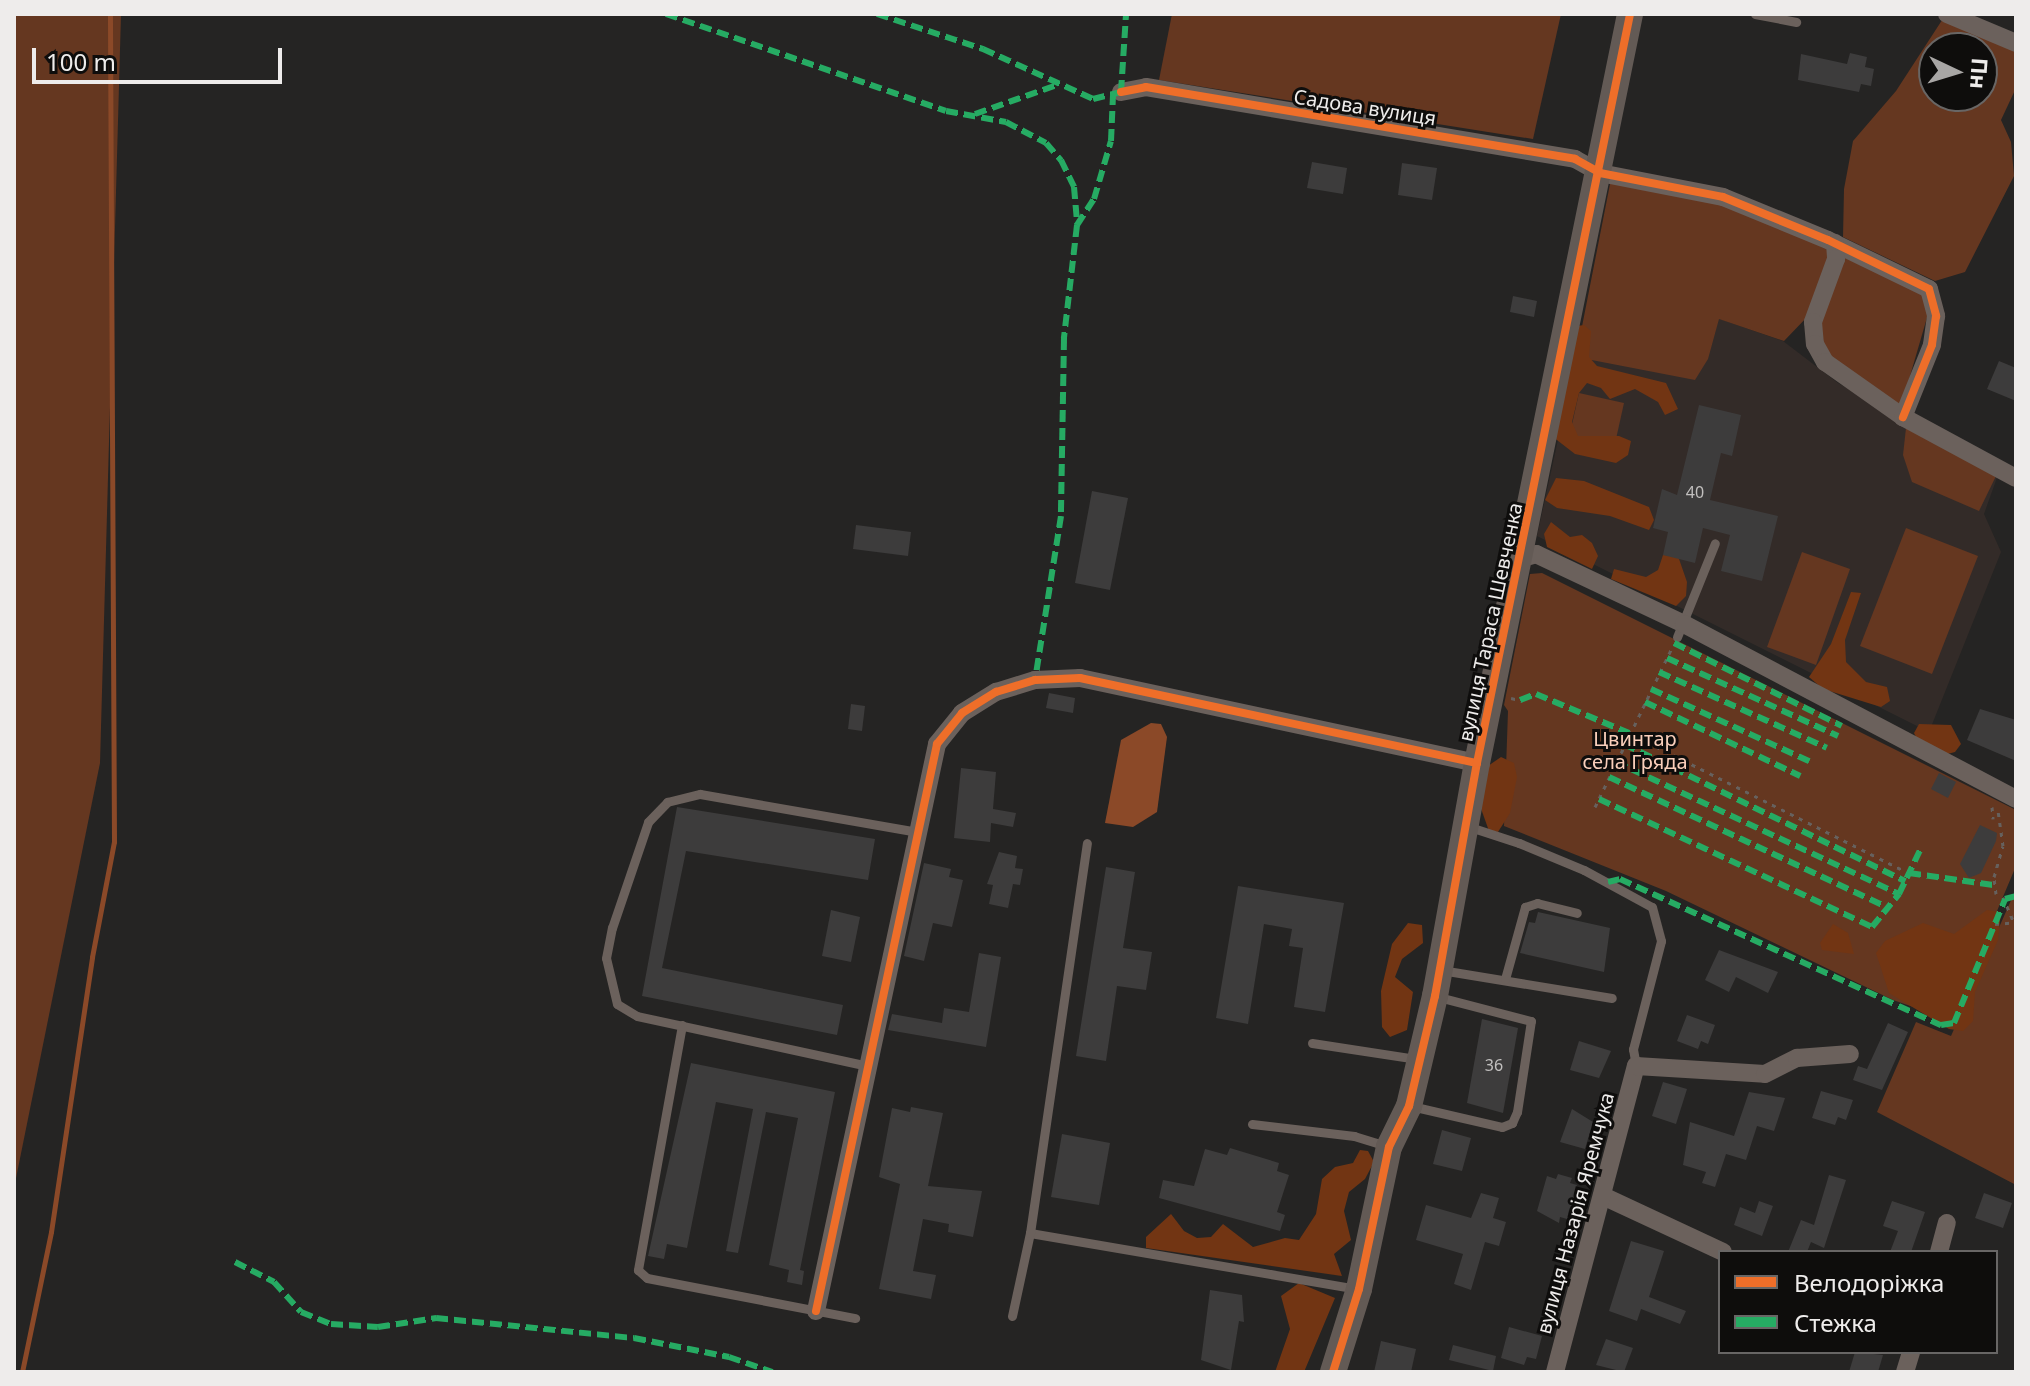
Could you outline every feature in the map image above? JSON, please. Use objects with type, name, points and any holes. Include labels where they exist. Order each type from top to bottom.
[{"type":"street","name":"вулиця Тараса Шевченка","points":[[1333,1372],[1359,1289],[1389,1147],[1409,1106],[1441,970],[1477,763],[1600,173],[1630,14]]},
{"type":"street","points":[[1947,14],[2016,43]]},
{"type":"street","name":"Садова вулиця","points":[[1121,92],[1146,87],[1575,159],[1600,173],[1723,197],[1835,243],[1929,289],[1936,316],[1932,345],[1903,417]]},
{"type":"street","points":[[1835,243],[1836,259],[1813,322],[1815,344],[1845,380],[1903,417],[2016,478]]},
{"type":"street","points":[[1519,559],[1536,554],[2003,798]]},
{"type":"street","points":[[816,1311],[937,744],[962,713],[996,692],[1035,680],[1121,683],[1477,763]]},
{"type":"street","points":[[1636,1066],[1765,1074],[1797,1058],[1850,1054]]},
{"type":"street","name":"вулиця Назарія Яремчука","points":[[1555,1372],[1605,1197],[1636,1066]]},
{"type":"street","points":[[1605,1197],[1719,1250]]},
{"type":"street","points":[[1940,1250],[1947,1223]]},
{"type":"lane","points":[[1755,14],[1796,22]]},
{"type":"lane","points":[[1680,631],[1715,543]]},
{"type":"lane","points":[[868,1066],[637,1016],[617,1004],[606,958],[648,822],[667,802],[700,794],[918,832]]},
{"type":"lane","name":"вулиця Назарія Яремчука","points":[[1463,838],[1476,829],[1519,843],[1584,870],[1652,907],[1661,941],[1633,1049],[1636,1066]]},
{"type":"lane","points":[[1012,1316],[1030,1233],[1087,843]]},
{"type":"lane","points":[[1505,979],[1525,907],[1537,903],[1577,913]]},
{"type":"lane","points":[[1441,970],[1612,998]]},
{"type":"lane","points":[[1409,1106],[1502,1127],[1512,1123],[1517,1112],[1531,1021],[1435,996]]},
{"type":"lane","points":[[682,1025],[638,1270],[647,1278],[855,1318]]},
{"type":"lane","points":[[1312,1043],[1420,1060]]},
{"type":"lane","points":[[1252,1124],[1354,1136],[1389,1147]]},
{"type":"lane","points":[[1030,1233],[1359,1289]]},
{"type":"path","points":[[1595,807],[1680,631]]},
{"type":"path","points":[[1506,697],[1523,701]]},
{"type":"path","points":[[1629,733],[1909,873]]},
{"type":"path","points":[[1993,819],[2003,798]]},
{"type":"path","points":[[1996,894],[1994,877],[2003,832],[2000,814],[2003,798]]},
{"type":"path","points":[[1995,924],[2014,922],[2003,897]]},
{"type":"shaded area","points":[[1594,275],[1783,341],[1838,383],[1999,472],[1984,514],[2001,552],[1929,732],[1537,536]]},
{"type":"shaded area","points":[[1584,325],[1591,331],[1589,357],[1597,366],[1666,383],[1678,409],[1665,415],[1658,402],[1635,389],[1610,399],[1601,388],[1587,383],[1579,393],[1572,422],[1578,436],[1619,436],[1631,441],[1628,455],[1616,463],[1575,454],[1553,437],[1577,326]]},
{"type":"shaded area","points":[[1556,478],[1584,481],[1649,507],[1654,520],[1649,530],[1610,516],[1557,508],[1545,500]]},
{"type":"shaded area","points":[[1551,522],[1570,537],[1582,535],[1592,543],[1598,556],[1592,569],[1547,547],[1544,534]]},
{"type":"shaded area","points":[[1663,555],[1678,556],[1687,582],[1686,596],[1676,606],[1611,579],[1614,569],[1646,577],[1658,570]]},
{"type":"shaded area","points":[[1851,592],[1861,593],[1845,640],[1846,662],[1866,682],[1887,687],[1890,701],[1881,707],[1823,689],[1809,677],[1831,644]]},
{"type":"shaded area","points":[[1151,723],[1161,724],[1167,737],[1157,812],[1133,827],[1105,823],[1121,740]]},
{"type":"shaded area","points":[[1919,724],[1951,725],[1961,744],[1955,752],[1940,756],[1922,749],[1914,733]]},
{"type":"shaded area","points":[[1501,757],[1514,763],[1517,777],[1510,813],[1498,832],[1489,831],[1479,803],[1488,766]]},
{"type":"shaded area","points":[[1987,910],[2001,912],[1998,940],[1975,992],[1973,1021],[1963,1031],[1949,1029],[1889,993],[1876,953],[1885,941],[1923,923],[1954,934]]},
{"type":"shaded area","points":[[1408,923],[1422,925],[1423,943],[1402,959],[1395,977],[1413,992],[1407,1030],[1390,1037],[1382,1027],[1381,991],[1392,944]]},
{"type":"shaded area","points":[[1833,924],[1848,933],[1854,954],[1822,950],[1820,943]]},
{"type":"shaded area","points":[[1360,1150],[1368,1151],[1374,1162],[1365,1179],[1349,1192],[1344,1211],[1351,1240],[1334,1254],[1342,1276],[1146,1248],[1146,1237],[1171,1214],[1184,1231],[1197,1238],[1211,1237],[1223,1224],[1253,1247],[1285,1238],[1299,1240],[1316,1214],[1322,1179],[1335,1167],[1353,1163]]},
{"type":"shaded area","points":[[1299,1283],[1335,1298],[1304,1372],[1275,1372],[1290,1329],[1281,1296]]},
{"type":"green space","points":[[14,14],[121,14],[100,763],[14,1188]]},
{"type":"green space","points":[[1172,14],[1561,14],[1533,139],[1159,80]]},
{"type":"green space","points":[[1946,14],[1996,32],[1934,32]]},
{"type":"green space","points":[[1998,33],[2016,39],[2016,88],[2001,120],[2011,142],[2014,176],[1965,272],[1935,281],[1843,237],[1844,189],[1853,141],[1896,91],[1918,57],[1918,112],[1998,112]]},
{"type":"green space","points":[[1611,179],[1719,200],[1829,247],[1824,283],[1809,315],[1784,341],[1719,319],[1708,359],[1695,380],[1576,357]]},
{"type":"green space","points":[[1845,254],[1933,297],[1901,407],[1826,353],[1819,325]]},
{"type":"green space","points":[[1579,393],[1624,403],[1614,448],[1569,438]]},
{"type":"green space","points":[[1906,428],[1996,476],[1979,511],[1912,482],[1903,455]]},
{"type":"green space","points":[[1906,528],[1978,556],[1932,674],[1860,646]]},
{"type":"green space","points":[[1802,552],[1850,569],[1816,665],[1767,647]]},
{"type":"green space","name":"Цвинтар села Гряда","points":[[1542,573],[2016,810],[2016,866],[1951,1020],[1893,1000],[1666,891],[1504,826],[1508,711],[1504,705],[1530,574]]},
{"type":"green space","points":[[2016,889],[2016,1185],[1877,1112],[1916,1022],[1951,1036]]},
{"type":"building","points":[[1850,53],[1867,57],[1865,67],[1874,69],[1871,86],[1861,84],[1859,92],[1798,80],[1801,54],[1847,64]]},
{"type":"building","points":[[1312,162],[1347,168],[1343,194],[1307,188]]},
{"type":"building","points":[[1402,163],[1437,168],[1432,200],[1398,195]]},
{"type":"building","points":[[1513,296],[1537,301],[1534,317],[1510,312]]},
{"type":"building","points":[[1999,361],[2016,368],[2016,401],[1987,389]]},
{"type":"building","points":[[1699,405],[1741,415],[1732,456],[1721,453],[1710,500],[1778,516],[1762,581],[1721,571],[1730,535],[1703,528],[1695,563],[1663,555],[1668,532],[1653,528],[1662,489],[1677,495]]},
{"type":"building","points":[[1092,491],[1128,498],[1110,590],[1075,583]]},
{"type":"building","points":[[856,525],[911,532],[908,556],[853,549]]},
{"type":"building","points":[[1049,693],[1075,698],[1073,713],[1046,708]]},
{"type":"building","points":[[851,704],[865,706],[862,731],[848,729]]},
{"type":"building","points":[[1980,709],[2016,720],[2016,761],[1967,740]]},
{"type":"building","points":[[961,768],[996,772],[993,809],[1016,813],[1013,827],[991,823],[990,842],[954,838]]},
{"type":"building","points":[[1939,773],[1956,782],[1948,798],[1931,789]]},
{"type":"building","points":[[677,807],[875,839],[868,880],[686,851],[662,968],[843,1005],[837,1035],[642,996]]},
{"type":"building","points":[[1980,825],[1997,833],[1996,841],[1981,873],[1969,878],[1960,864]]},
{"type":"building","points":[[999,852],[1017,856],[1015,868],[1023,869],[1020,885],[1013,884],[1008,908],[989,904],[993,885],[987,884]]},
{"type":"building","points":[[924,863],[951,869],[949,877],[963,880],[952,927],[933,923],[924,961],[904,956]]},
{"type":"building","points":[[1106,867],[1135,872],[1123,948],[1152,952],[1146,990],[1117,986],[1106,1061],[1076,1056]]},
{"type":"building","points":[[1238,886],[1344,903],[1325,1012],[1294,1007],[1303,948],[1289,946],[1292,929],[1264,924],[1248,1024],[1216,1018]]},
{"type":"building","points":[[831,910],[860,917],[851,962],[822,956]]},
{"type":"building","points":[[1538,912],[1610,928],[1604,972],[1520,953],[1529,922],[1535,923]]},
{"type":"building","points":[[1719,950],[1778,972],[1768,993],[1736,977],[1729,992],[1705,980]]},
{"type":"building","points":[[979,953],[1001,957],[986,1047],[888,1030],[892,1014],[942,1023],[944,1008],[969,1012]]},
{"type":"building","points":[[1687,1015],[1715,1025],[1708,1044],[1701,1041],[1698,1049],[1677,1041]]},
{"type":"building","points":[[1482,1019],[1518,1028],[1503,1113],[1467,1103]]},
{"type":"building","points":[[1888,1023],[1908,1032],[1882,1090],[1853,1080],[1858,1066],[1867,1069]]},
{"type":"building","points":[[1579,1041],[1611,1051],[1599,1078],[1570,1070]]},
{"type":"building","points":[[691,1063],[835,1092],[800,1270],[804,1271],[802,1285],[787,1282],[789,1270],[769,1265],[798,1118],[766,1112],[738,1253],[726,1251],[753,1109],[716,1102],[687,1248],[667,1244],[664,1259],[648,1256]]},
{"type":"building","points":[[1663,1082],[1687,1089],[1676,1124],[1652,1116]]},
{"type":"building","points":[[1821,1091],[1853,1100],[1846,1120],[1838,1117],[1835,1125],[1812,1118]]},
{"type":"building","points":[[1749,1092],[1785,1098],[1774,1131],[1757,1126],[1746,1160],[1726,1154],[1715,1187],[1702,1183],[1706,1172],[1683,1165],[1690,1122],[1734,1136]]},
{"type":"building","points":[[911,1107],[943,1113],[928,1186],[982,1191],[973,1237],[948,1232],[949,1224],[923,1219],[913,1271],[936,1275],[931,1299],[879,1289],[900,1184],[879,1177],[892,1108],[910,1112]]},
{"type":"building","points":[[1572,1109],[1593,1122],[1585,1149],[1560,1142]]},
{"type":"building","points":[[1442,1130],[1471,1138],[1462,1171],[1433,1164]]},
{"type":"building","points":[[1062,1134],[1110,1143],[1099,1205],[1051,1197]]},
{"type":"building","points":[[1230,1148],[1279,1163],[1277,1171],[1289,1175],[1277,1212],[1285,1215],[1280,1231],[1159,1198],[1163,1180],[1194,1186],[1205,1149],[1227,1155]]},
{"type":"building","points":[[1558,1174],[1572,1178],[1570,1183],[1577,1185],[1574,1195],[1579,1196],[1574,1212],[1569,1210],[1567,1219],[1560,1217],[1559,1223],[1537,1211],[1547,1176],[1556,1179]]},
{"type":"building","points":[[1829,1175],[1846,1180],[1824,1248],[1811,1242],[1808,1250],[1789,1250],[1801,1220],[1814,1225]]},
{"type":"building","points":[[1481,1193],[1499,1198],[1493,1218],[1506,1222],[1499,1246],[1485,1242],[1471,1290],[1454,1284],[1463,1254],[1416,1240],[1426,1205],[1471,1218]]},
{"type":"building","points":[[1984,1193],[2012,1203],[2003,1228],[1975,1218]]},
{"type":"building","points":[[1759,1201],[1773,1206],[1762,1236],[1734,1225],[1740,1207],[1755,1213]]},
{"type":"building","points":[[1892,1201],[1925,1212],[1912,1250],[1891,1250],[1898,1231],[1883,1226]]},
{"type":"building","points":[[1631,1241],[1664,1251],[1649,1297],[1686,1311],[1680,1324],[1641,1309],[1637,1321],[1609,1311]]},
{"type":"building","points":[[1210,1290],[1242,1295],[1244,1322],[1239,1321],[1231,1370],[1201,1360]]},
{"type":"building","points":[[1509,1327],[1542,1336],[1536,1359],[1527,1357],[1524,1365],[1501,1358]]},
{"type":"building","points":[[1606,1339],[1633,1348],[1624,1372],[1596,1365]]},
{"type":"building","points":[[1381,1341],[1416,1349],[1411,1372],[1374,1372]]},
{"type":"building","points":[[1453,1345],[1496,1356],[1493,1371],[1449,1360]]},
{"type":"building","points":[[1854,1354],[1883,1355],[1878,1372],[1849,1372]]},
{"type":"waterway","points":[[22,1372],[51,1232],[92,957],[114,842],[110,14]]},
{"type":"marked path","points":[[666,14],[946,111],[1006,122],[1046,143],[1061,160],[1074,187],[1077,225],[1064,338],[1061,516],[1035,680]]},
{"type":"marked path","points":[[877,14],[983,49],[1093,99],[1121,92],[1126,14]]},
{"type":"marked path","points":[[975,114],[1057,85]]},
{"type":"marked path","points":[[1077,225],[1094,199],[1111,141],[1113,95]]},
{"type":"marked path","points":[[1674,643],[1842,726]]},
{"type":"marked path","points":[[1667,658],[1838,736]]},
{"type":"marked path","points":[[1659,672],[1827,748]]},
{"type":"marked path","points":[[1651,689],[1809,761]]},
{"type":"marked path","points":[[1520,700],[1536,694],[1629,733]]},
{"type":"marked path","points":[[1645,702],[1800,776]]},
{"type":"marked path","points":[[1624,744],[1905,881]]},
{"type":"marked path","points":[[1616,762],[1899,894]]},
{"type":"marked path","points":[[1609,777],[1889,908]]},
{"type":"marked path","points":[[1599,799],[1872,927],[1899,894],[1922,846]]},
{"type":"marked path","points":[[1909,873],[1993,885]]},
{"type":"marked path","points":[[1608,882],[1620,879],[1941,1025],[1954,1023],[2005,899],[2016,896]]},
{"type":"marked path","points":[[235,1262],[274,1282],[301,1312],[331,1324],[378,1327],[436,1318],[634,1338],[729,1357],[772,1372]]},
{"type":"cycle path","points":[[1333,1372],[1359,1289],[1389,1147],[1409,1106],[1435,996],[1477,763],[1630,14]]},
{"type":"cycle path","points":[[1121,92],[1146,87],[1575,159],[1600,173],[1723,197],[1828,240],[1929,289],[1936,316],[1932,345],[1903,417]]},
{"type":"cycle path","points":[[816,1311],[937,744],[962,713],[996,692],[1035,680],[1080,678],[1477,763]]}]
